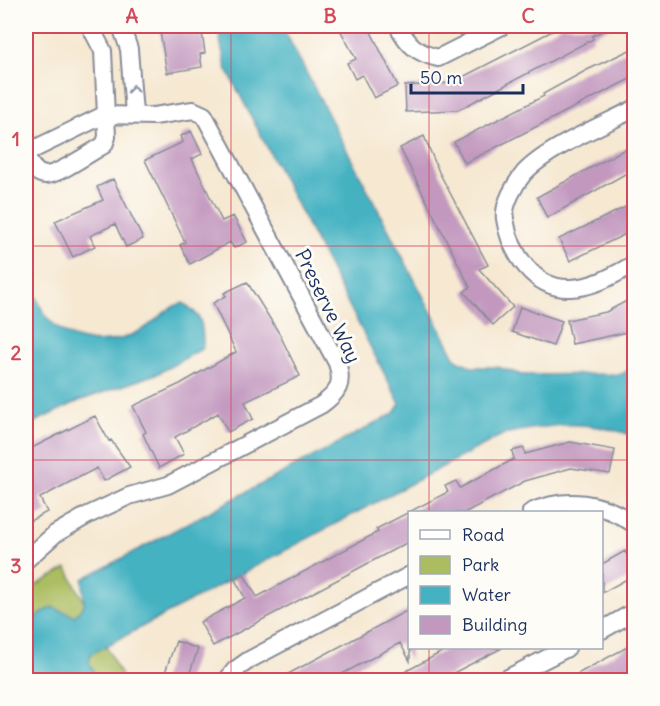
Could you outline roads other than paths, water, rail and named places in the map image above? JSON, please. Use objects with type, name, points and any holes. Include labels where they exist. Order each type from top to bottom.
[{"type":"street","points":[[26,155],[34,170],[45,175],[57,172],[104,145],[107,137],[104,115],[103,51],[90,26]]},
{"type":"street","points":[[121,26],[131,63],[134,114]]},
{"type":"street","points":[[398,26],[406,42],[422,54],[438,58],[501,26]]},
{"type":"street","points":[[103,66],[131,63]]},
{"type":"street","points":[[634,109],[548,154],[524,173],[509,196],[505,217],[513,244],[526,268],[545,284],[570,288],[601,282],[634,264]]},
{"type":"street","name":"Preserve Way","points":[[26,155],[104,115],[154,116],[193,110],[204,115],[336,363],[341,384],[335,395],[321,405],[168,485],[129,496],[88,515],[55,534],[26,561]]},
{"type":"street","points":[[537,511],[566,502],[590,503],[623,516],[634,524]]},
{"type":"street","points":[[228,679],[249,660],[408,576]]},
{"type":"street","points":[[603,629],[634,612]]},
{"type":"street","points":[[504,681],[565,649]]},
{"type":"water","points":[[217,26],[282,26],[456,359],[472,367],[498,367],[522,375],[622,374],[634,367],[634,436],[584,425],[555,426],[504,434],[91,654],[89,662],[98,680],[26,680],[26,623],[52,607],[75,616],[84,605],[83,579],[393,414],[400,404],[226,68]]},
{"type":"water","points":[[26,281],[46,316],[56,327],[80,339],[93,342],[133,335],[167,310],[183,303],[195,312],[200,321],[203,348],[159,373],[79,401],[26,426]]}]
